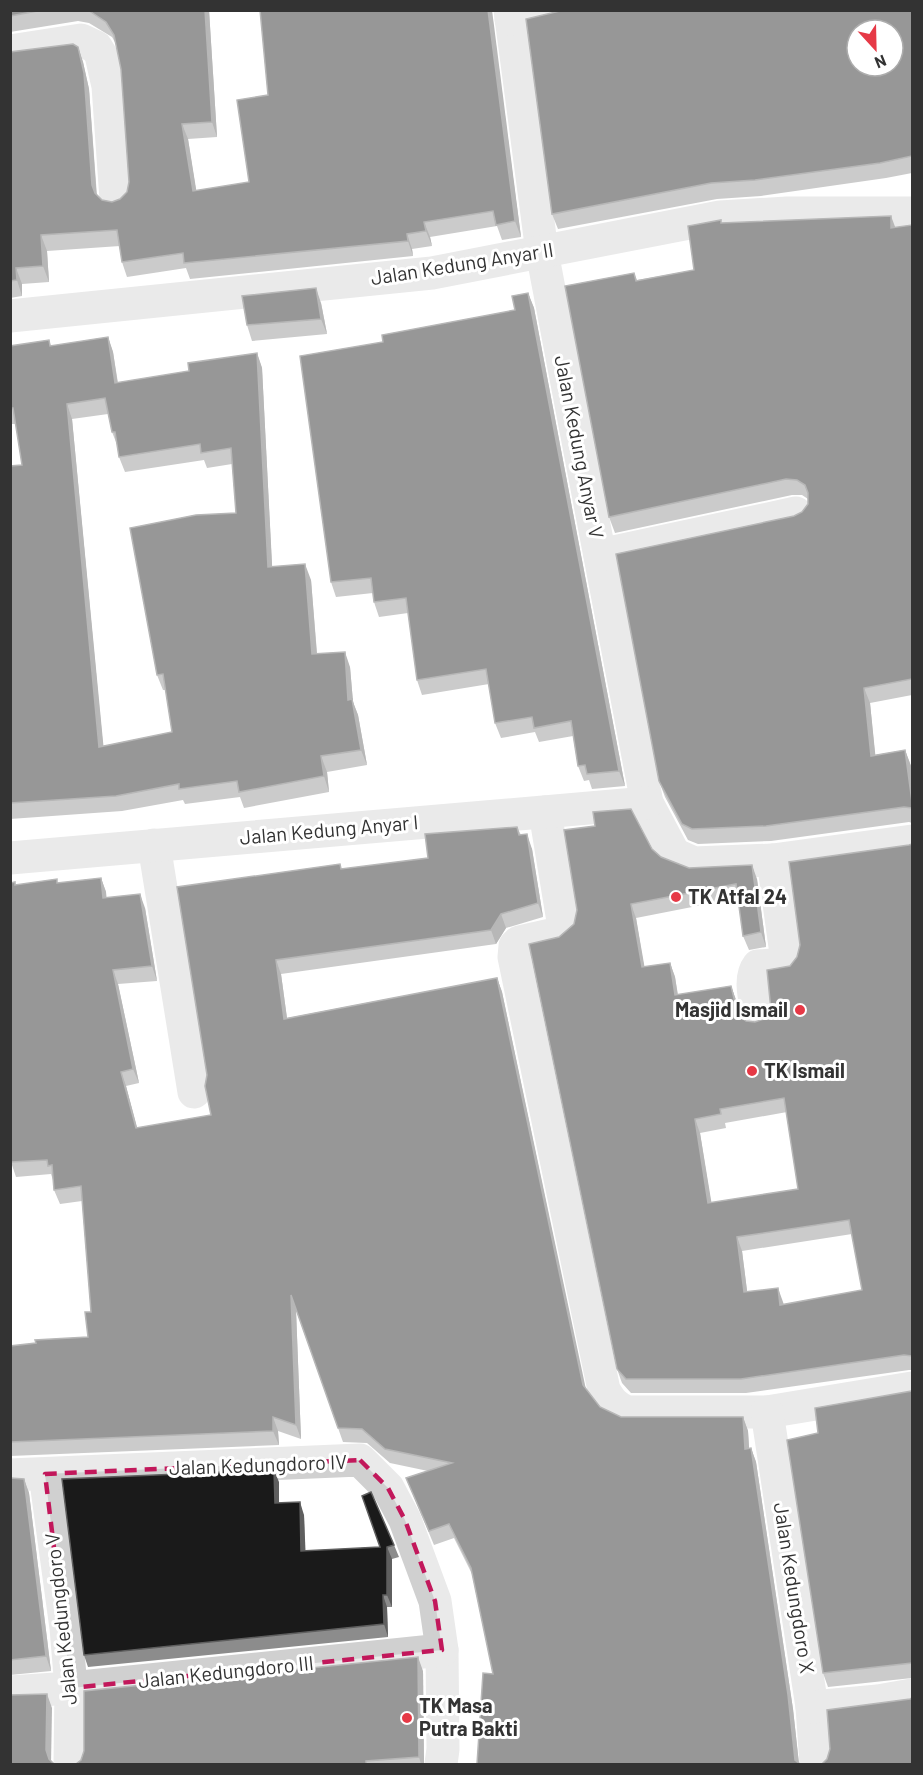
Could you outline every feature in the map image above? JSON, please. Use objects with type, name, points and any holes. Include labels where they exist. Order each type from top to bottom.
[{"type":"street","points":[[511,15],[564,10]]},
{"type":"street","name":"Jalan Kedung Anyar V","points":[[511,15],[542,252],[647,803],[674,854],[694,863],[773,860]]},
{"type":"street","points":[[10,51],[81,40],[96,47],[101,55],[108,86],[116,199]]},
{"type":"street","name":"Jalan Kedung Anyar II","points":[[10,316],[432,273],[720,217],[799,213],[912,213]]},
{"type":"street","points":[[600,555],[796,513]]},
{"type":"street","name":"Jalan Kedung Anyar I","points":[[10,858],[647,803]]},
{"type":"street","points":[[545,812],[564,927],[559,933],[519,942],[515,946],[514,957],[603,1390],[617,1408],[627,1412],[767,1412],[912,1388]]},
{"type":"street","points":[[758,1018],[753,977],[755,970],[758,966],[785,964],[787,961],[773,860],[912,841]]},
{"type":"street","points":[[154,845],[194,1092]]},
{"type":"street","name":"Jalan Kedungdoro X","points":[[767,1412],[812,1707],[816,1764]]},
{"type":"street","name":"Jalan Kedungdoro IV","points":[[10,1475],[360,1460],[388,1488],[405,1520],[435,1601],[442,1650],[443,1749],[441,1764]]},
{"type":"street","name":"Jalan Kedungdoro V","points":[[45,1474],[66,1628],[71,1688],[70,1764]]},
{"type":"street","name":"Jalan Kedungdoro III","points":[[10,1692],[71,1688],[442,1650]]},
{"type":"street","points":[[812,1707],[878,1701],[912,1695]]},
{"type":"highlighted area","points":[[360,1460],[388,1488],[405,1520],[435,1601],[442,1650],[71,1688],[45,1474]]},
{"type":"building","points":[[10,10],[43,10],[10,16]]},
{"type":"building","points":[[88,10],[205,10],[212,122],[182,124],[193,191],[249,182],[237,100],[268,95],[260,10],[488,10],[515,221],[496,225],[493,211],[424,222],[426,231],[407,234],[408,241],[184,263],[183,253],[122,262],[117,230],[41,235],[43,266],[16,268],[17,280],[10,281],[10,52],[73,44],[78,47],[84,73],[92,185],[95,193],[102,200],[112,202],[120,199],[127,192],[129,182],[121,69],[114,35],[106,22]]},
{"type":"building","points":[[564,10],[912,10],[912,156],[880,163],[755,180],[711,183],[552,214],[526,19]]},
{"type":"building","points":[[891,216],[891,228],[912,225],[912,679],[864,688],[871,756],[905,750],[912,808],[904,807],[766,826],[692,829],[682,824],[659,781],[616,554],[794,516],[802,512],[808,504],[808,493],[805,485],[797,480],[786,479],[609,517],[565,286],[634,273],[636,281],[694,270],[688,226],[721,220],[721,223]]},
{"type":"building","points":[[316,288],[321,319],[247,325],[242,296]]},
{"type":"building","points":[[528,293],[619,771],[587,774],[585,765],[578,766],[571,721],[534,728],[532,717],[495,723],[486,669],[417,680],[406,598],[374,602],[371,578],[331,582],[300,356],[383,342],[382,335],[515,310],[512,296]]},
{"type":"building","points":[[108,337],[115,383],[189,371],[188,363],[257,353],[268,567],[305,564],[312,654],[345,652],[348,700],[352,699],[361,750],[321,756],[324,776],[239,792],[237,781],[179,789],[179,784],[116,796],[10,803],[10,466],[22,465],[13,408],[10,408],[10,346],[49,340],[50,346]],"holes":[[[105,398],[112,432],[115,432],[119,457],[200,444],[201,453],[231,448],[236,513],[196,515],[130,528],[157,675],[163,674],[172,732],[99,747],[67,404]]]},
{"type":"building","points":[[631,809],[652,849],[661,857],[689,868],[752,865],[761,932],[743,936],[736,884],[631,904],[642,967],[670,963],[675,995],[731,986],[738,1015],[746,1021],[755,1022],[764,1019],[771,1010],[767,970],[790,966],[797,957],[800,945],[789,862],[912,844],[912,1356],[904,1355],[741,1379],[626,1379],[617,1369],[529,944],[559,937],[574,924],[577,910],[564,830],[595,826],[593,812]],"holes":[[[784,1098],[798,1189],[708,1203],[695,1119],[721,1114],[720,1109]],[[849,1220],[862,1290],[780,1305],[778,1288],[744,1292],[737,1237]]]},
{"type":"building","points":[[517,827],[519,835],[527,834],[538,903],[501,914],[491,930],[276,960],[284,1019],[497,978],[583,1385],[600,1407],[621,1417],[743,1417],[745,1449],[751,1448],[788,1695],[795,1760],[800,1764],[477,1764],[483,1673],[493,1674],[471,1568],[449,1524],[429,1531],[406,1478],[452,1463],[385,1449],[362,1429],[338,1428],[291,1295],[296,1425],[273,1417],[273,1431],[10,1442],[10,1346],[36,1343],[35,1340],[88,1337],[85,1312],[91,1312],[81,1186],[54,1190],[52,1165],[48,1166],[47,1160],[11,1162],[10,883],[15,882],[15,885],[57,879],[57,883],[101,878],[103,898],[140,894],[152,966],[113,970],[133,1069],[121,1072],[136,1128],[211,1115],[205,1086],[207,1075],[177,887],[340,864],[341,869],[428,858],[425,834]]},
{"type":"building","points":[[912,1391],[912,1663],[823,1673],[787,1440],[818,1433],[815,1408]]},
{"type":"building","points":[[274,1470],[275,1503],[300,1502],[301,1551],[380,1547],[362,1496],[371,1492],[394,1545],[387,1547],[387,1595],[383,1595],[384,1624],[84,1655],[62,1479]]},
{"type":"building","points":[[10,1478],[24,1479],[46,1656],[10,1660]]},
{"type":"building","points":[[418,1657],[419,1757],[366,1761],[366,1764],[76,1764],[81,1760],[84,1751],[84,1691]]},
{"type":"building","points":[[47,1694],[46,1750],[49,1759],[54,1764],[10,1764],[10,1695]]},
{"type":"building","points":[[912,1698],[912,1764],[822,1764],[827,1759],[830,1749],[827,1710]]},
{"type":"place","name":"TK Atfal 24","points":[[676,897]]},
{"type":"place","name":"Masjid Ismail","points":[[800,1010]]},
{"type":"place","name":"TK Ismail","points":[[752,1071]]},
{"type":"place","name":"TK Masa Putra Bakti","points":[[407,1718]]}]
